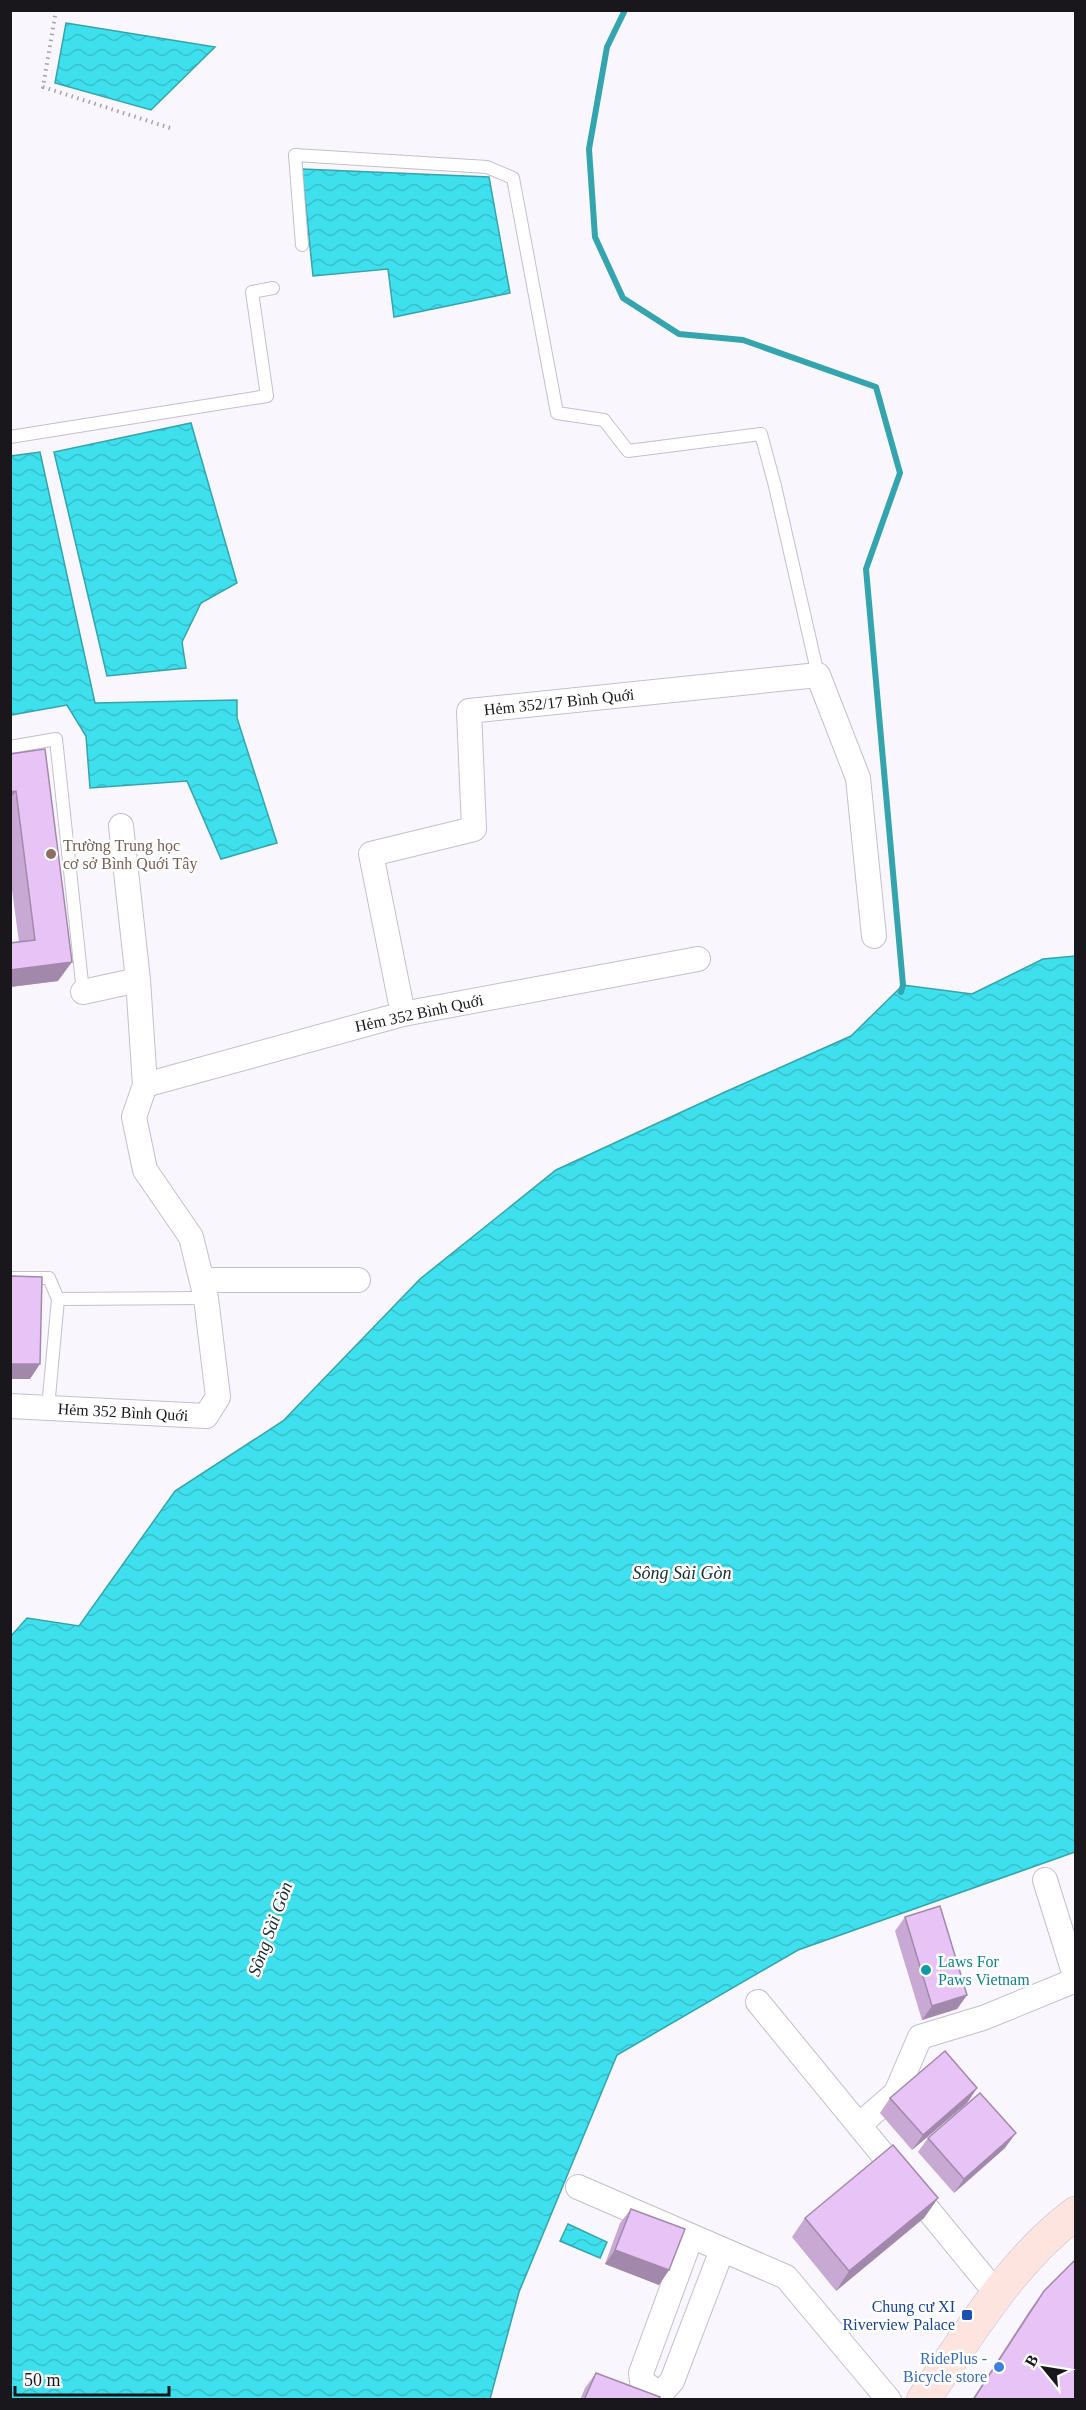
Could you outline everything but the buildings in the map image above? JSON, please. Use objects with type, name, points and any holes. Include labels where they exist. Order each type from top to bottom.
[{"type":"main road","points":[[923,2400],[997,2294],[1031,2251],[1076,2213]]},
{"type":"street","points":[[818,675],[858,778],[874,936]]},
{"type":"street","name":"Hẻm 352/17 Bình Quới","points":[[404,1014],[371,854],[474,829],[469,711],[818,675]]},
{"type":"street","name":"Hẻm 352 Bình Quới","points":[[10,1406],[206,1416],[218,1397],[204,1289],[191,1237],[144,1170],[134,1117],[145,1085],[138,980],[121,826]]},
{"type":"street","name":"Hẻm 352 Bình Quới","points":[[145,1085],[404,1014],[698,959]]},
{"type":"street","points":[[82,992],[138,980]]},
{"type":"street","points":[[204,1289],[358,1280]]},
{"type":"street","points":[[859,2125],[896,2093],[920,2037],[983,2018],[1076,1979],[1045,1880]]},
{"type":"street","points":[[758,2002],[997,2294]]},
{"type":"street","points":[[578,2187],[786,2277],[889,2400]]},
{"type":"street","points":[[691,2237],[641,2373],[642,2381],[657,2393],[664,2390],[672,2381],[722,2250]]},
{"type":"lane","points":[[302,245],[295,155],[487,167],[513,178],[557,414],[604,420],[628,451],[761,434],[818,675]]},
{"type":"lane","points":[[10,437],[267,396],[252,292],[273,288]]},
{"type":"lane","points":[[10,747],[56,739],[82,992]]},
{"type":"lane","points":[[10,1278],[49,1278],[58,1299],[48,1408]]},
{"type":"lane","points":[[58,1299],[204,1289]]},
{"type":"path","points":[[56,10],[43,87],[170,128]]},
{"type":"water","points":[[66,23],[215,47],[151,110],[55,83]]},
{"type":"water","points":[[302,169],[489,177],[510,293],[394,317],[388,269],[313,276]]},
{"type":"water","points":[[191,423],[237,583],[201,603],[182,642],[186,668],[107,676],[54,452]]},
{"type":"water","points":[[40,452],[95,703],[237,700],[237,718],[277,843],[221,859],[187,781],[90,788],[86,736],[67,705],[11,715],[11,456]]},
{"type":"water","name":"Sông Sài Gòn","points":[[1075,956],[1075,1852],[798,1950],[617,2055],[519,2292],[490,2399],[11,2399],[11,1636],[27,1618],[79,1626],[175,1491],[283,1421],[420,1279],[556,1170],[851,1036],[903,985],[972,994],[1043,959]]},
{"type":"water","points":[[568,2224],[607,2242],[600,2258],[560,2241]]},
{"type":"waterway","points":[[625,10],[607,47],[589,149],[595,237],[623,298],[679,334],[743,340],[876,387],[900,473],[866,569],[903,985],[901,992]]},
{"type":"place","name":"Trường Trung học cơ sở Bình Quới Tây","points":[[51,854]]},
{"type":"place","name":"Laws For Paws Vietnam","points":[[926,1970]]},
{"type":"place","name":"Chung cư XI Riverview Palace","points":[[967,2315]]},
{"type":"place","name":"RidePlus - Bicycle store","points":[[999,2367]]}]
